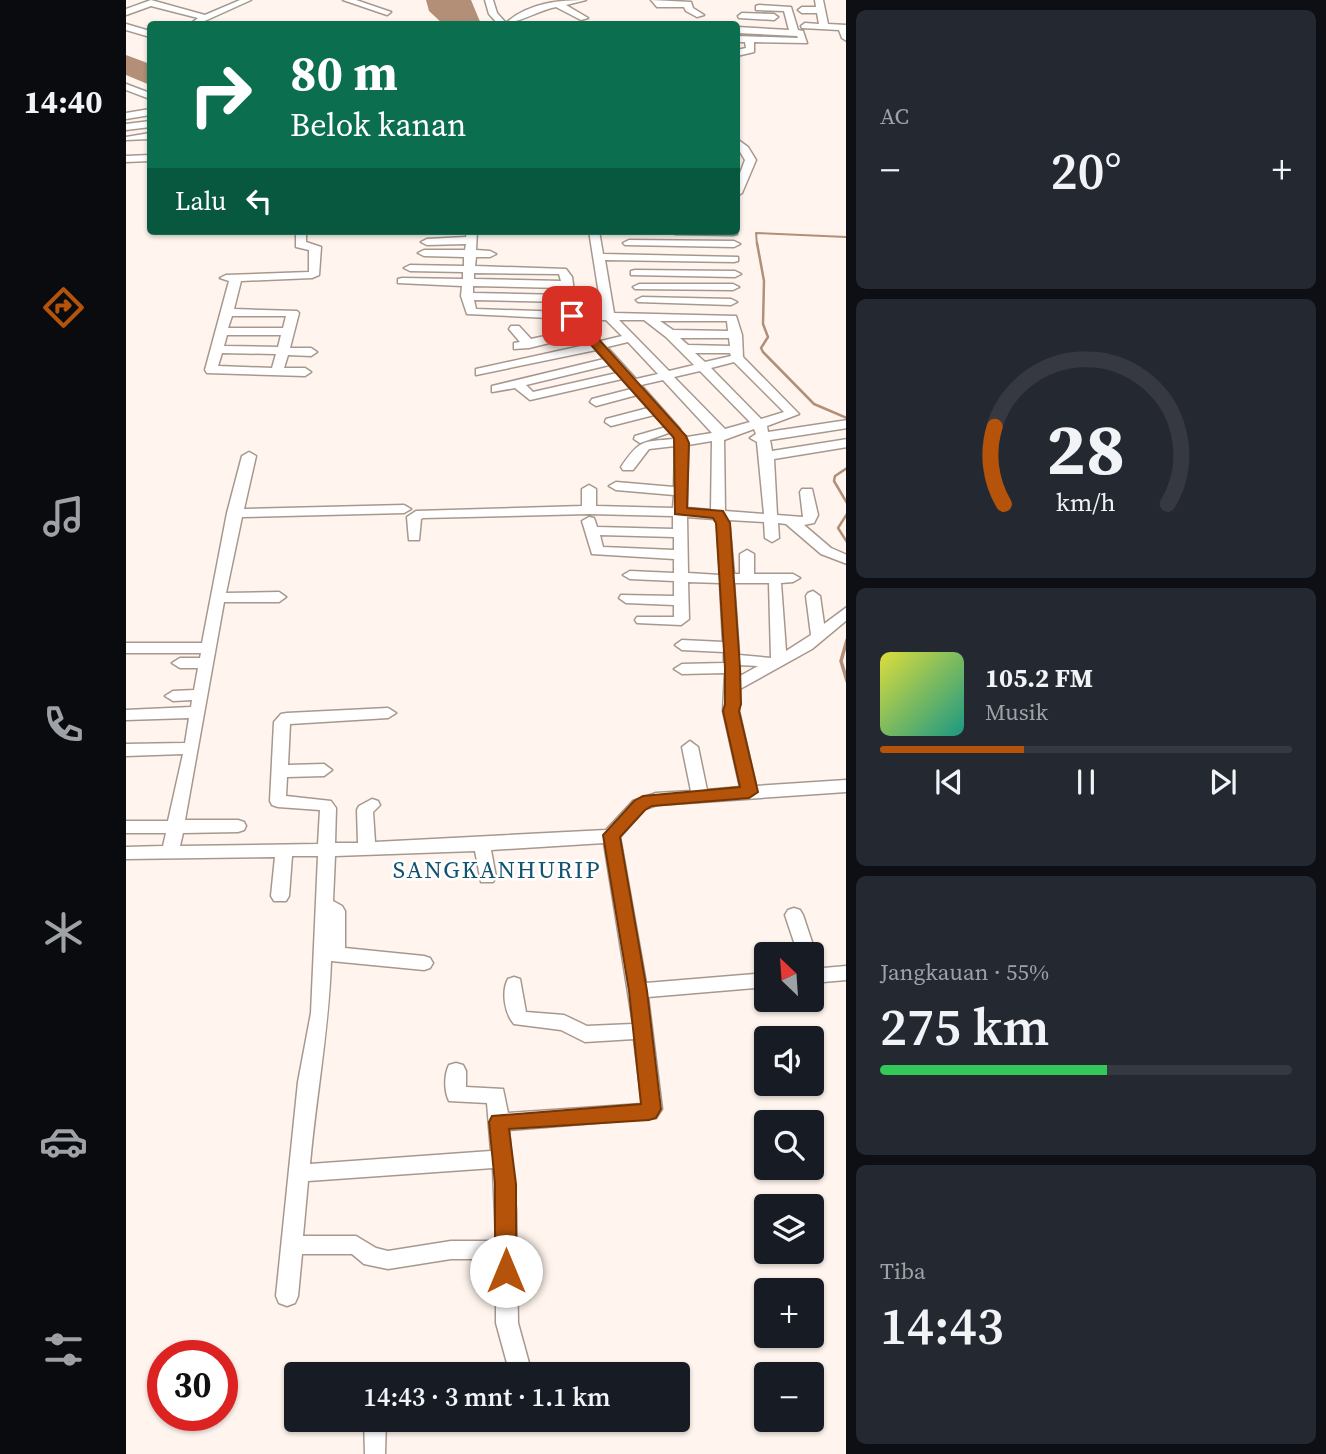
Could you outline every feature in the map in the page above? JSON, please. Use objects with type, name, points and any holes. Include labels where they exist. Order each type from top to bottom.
[{"type":"street","points":[[198,21],[247,0]]},
{"type":"street","points":[[347,0],[387,12]]},
{"type":"street","points":[[489,0],[493,14],[500,21]]},
{"type":"street","points":[[514,21],[556,3],[582,0]]},
{"type":"street","points":[[655,0],[659,5],[701,3]]},
{"type":"street","points":[[687,2],[689,9],[700,15]]},
{"type":"street","points":[[126,12],[152,3],[206,18]]},
{"type":"street","points":[[556,3],[583,18]]},
{"type":"street","points":[[801,11],[821,11]]},
{"type":"street","points":[[740,21],[759,14],[821,11],[843,27],[846,38]]},
{"type":"street","points":[[740,21],[759,14],[791,17],[794,32],[802,33],[804,41],[759,14]]},
{"type":"street","points":[[740,52],[751,50],[749,40],[759,14]]},
{"type":"street","points":[[126,27],[147,33]]},
{"type":"street","points":[[740,39],[749,40]]},
{"type":"street","points":[[126,87],[147,95]]},
{"type":"street","points":[[126,99],[147,95]]},
{"type":"street","points":[[127,113],[147,112]]},
{"type":"street","points":[[126,127],[147,124]]},
{"type":"street","points":[[130,139],[147,136]]},
{"type":"street","points":[[740,147],[752,160]]},
{"type":"street","points":[[126,159],[147,158]]},
{"type":"street","points":[[740,160],[752,160]]},
{"type":"street","points":[[740,179],[752,160]]},
{"type":"street","points":[[301,235],[300,244],[315,247],[315,273],[231,278],[227,312],[211,370],[305,372]]},
{"type":"street","points":[[595,235],[608,315],[720,436],[733,704],[738,709],[753,792]]},
{"type":"street","points":[[632,235],[650,316],[704,366],[763,431],[772,538]]},
{"type":"street","points":[[490,254],[469,254],[426,247],[471,236],[469,254],[467,283],[471,312],[732,318]]},
{"type":"street","points":[[632,244],[733,236],[735,274],[731,302],[737,354],[793,413],[763,431]]},
{"type":"street","points":[[599,257],[734,259]]},
{"type":"street","points":[[410,268],[562,271],[565,273],[572,316],[674,429],[682,443],[681,621],[642,620]]},
{"type":"street","points":[[639,273],[735,274]]},
{"type":"street","points":[[402,281],[567,285]]},
{"type":"street","points":[[642,287],[733,287]]},
{"type":"street","points":[[467,296],[569,299]]},
{"type":"street","points":[[645,300],[731,302]]},
{"type":"street","points":[[227,312],[293,313],[277,372]]},
{"type":"street","points":[[539,315],[557,337]]},
{"type":"street","points":[[515,329],[524,345],[583,331]]},
{"type":"street","points":[[222,331],[288,332]]},
{"type":"street","points":[[670,334],[736,335]]},
{"type":"street","points":[[480,372],[631,338]]},
{"type":"street","points":[[217,349],[311,352]]},
{"type":"street","points":[[686,349],[737,354]]},
{"type":"street","points":[[518,384],[530,396],[631,383],[704,366],[737,354]]},
{"type":"street","points":[[496,389],[610,361]]},
{"type":"street","points":[[596,402],[631,383]]},
{"type":"street","points":[[611,422],[657,410]]},
{"type":"street","points":[[628,467],[639,450],[646,446],[763,431],[846,424]]},
{"type":"street","points":[[635,440],[674,429]]},
{"type":"street","points":[[767,456],[846,443]]},
{"type":"street","points":[[170,852],[192,748],[217,598],[234,513],[249,456]]},
{"type":"street","points":[[616,486],[680,492]]},
{"type":"street","points":[[589,489],[590,521],[599,551],[680,555]]},
{"type":"street","points":[[590,521],[680,512],[724,517],[808,520],[810,517],[807,492]]},
{"type":"street","points":[[234,513],[404,509]]},
{"type":"street","points":[[414,537],[413,519],[418,514],[590,521],[680,533]]},
{"type":"street","points":[[791,521],[826,551],[846,560]]},
{"type":"street","points":[[747,554],[747,578]]},
{"type":"street","points":[[630,575],[727,579],[793,578]]},
{"type":"street","points":[[775,585],[778,662]]},
{"type":"street","points":[[813,596],[818,635]]},
{"type":"street","points":[[217,598],[279,597]]},
{"type":"street","points":[[626,598],[681,601]]},
{"type":"street","points":[[732,687],[807,646],[846,612]]},
{"type":"street","points":[[681,645],[732,658],[778,662]]},
{"type":"street","points":[[126,648],[208,655]]},
{"type":"street","points":[[180,663],[208,655]]},
{"type":"street","points":[[682,669],[732,658]]},
{"type":"street","points":[[173,696],[201,695]]},
{"type":"street","points":[[126,715],[198,712]]},
{"type":"street","points":[[288,1296],[308,1082],[330,945],[338,922],[329,906],[325,849],[327,806],[279,802],[282,722],[285,718],[388,713]]},
{"type":"street","points":[[690,747],[700,797]]},
{"type":"street","points":[[126,750],[192,748]]},
{"type":"street","points":[[281,771],[324,770]]},
{"type":"street","points":[[126,853],[284,851],[545,842],[611,835],[645,802],[656,799],[846,786]]},
{"type":"street","points":[[367,848],[365,810],[372,805]]},
{"type":"street","points":[[126,827],[238,825]]},
{"type":"street","points":[[499,1122],[650,1111],[638,991],[611,835]]},
{"type":"street","points":[[482,844],[487,877]]},
{"type":"street","points":[[280,896],[284,851]]},
{"type":"street","points":[[794,915],[803,942]]},
{"type":"street","points":[[330,945],[424,963]]},
{"type":"street","points":[[824,974],[846,973]]},
{"type":"street","points":[[638,991],[754,981]]},
{"type":"street","points":[[514,984],[516,1014],[522,1019],[564,1023],[585,1034],[642,1031]]},
{"type":"street","points":[[456,1072],[456,1095],[496,1095],[506,1210],[507,1323],[512,1347],[519,1362]]},
{"type":"street","points":[[301,1173],[503,1160]]},
{"type":"street","points":[[293,1245],[356,1245],[371,1257],[388,1260],[451,1250],[505,1250]]},
{"type":"street","points":[[375,1432],[375,1450]]},
{"type":"shaded area","points":[[426,0],[471,0],[480,21],[440,21],[429,11]]},
{"type":"shaded area","points":[[126,55],[147,63],[147,84],[126,75]]},
{"type":"waterway","points":[[757,245],[756,233],[846,237]]},
{"type":"waterway","points":[[757,243],[764,281],[763,324],[768,337],[761,348],[763,352],[814,404],[846,418]]},
{"type":"waterway","points":[[846,469],[835,476],[834,481],[846,501]]},
{"type":"waterway","points":[[846,516],[838,528],[846,540]]},
{"type":"waterway","points":[[846,644],[841,661],[846,678]]},
{"type":"district","name":"SANGKANHURIP","points":[[497,869]]},
{"type":"route","points":[[506,1271],[505,1184],[499,1122],[649,1112],[652,1109],[638,991],[611,835],[639,805],[649,800],[749,792],[731,711],[732,668],[723,523],[718,514],[680,512],[680,436],[575,323],[572,316]]}]
